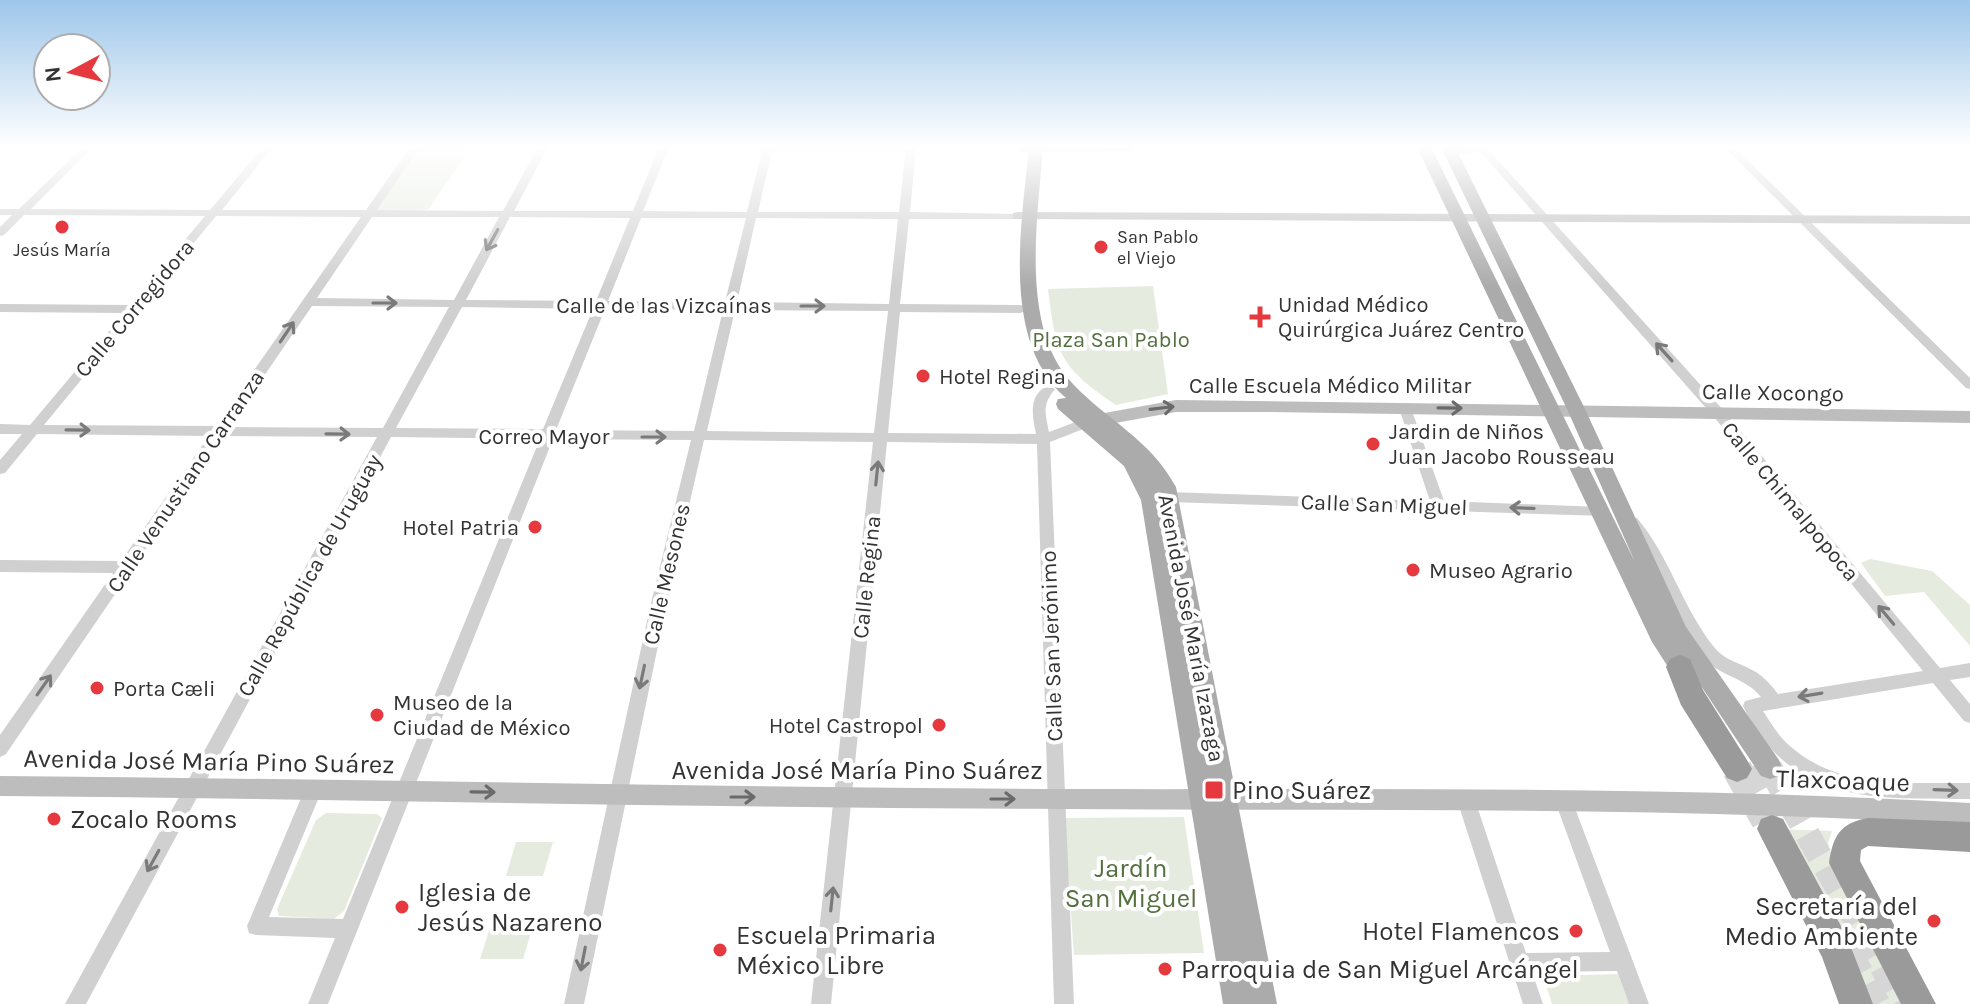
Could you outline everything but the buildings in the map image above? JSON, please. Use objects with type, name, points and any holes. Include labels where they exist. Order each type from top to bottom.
[{"type":"highway","points":[[1680,667],[1691,696],[1752,769]]},
{"type":"highway","points":[[1772,829],[1835,949],[1856,1004]]},
{"type":"highway","points":[[1919,1004],[1844,863],[1847,843],[1857,834],[1868,832],[1970,837]]},
{"type":"main road","points":[[1026,194],[1018,254],[1024,345],[1033,367],[1049,389],[1094,420]]},
{"type":"main road","points":[[1446,194],[1548,409],[1611,512],[1752,769]]},
{"type":"main road","points":[[1452,194],[1458,219]]},
{"type":"main road","points":[[1469,194],[1576,409],[1611,512],[1660,635],[1680,667]]},
{"type":"main road","points":[[1024,216],[1030,235],[1034,324],[1040,352],[1060,382],[1094,420]]},
{"type":"main road","points":[[1018,254],[1030,235]]},
{"type":"main road","name":"Avenida José María Izazaga","points":[[1094,420],[1145,455],[1161,476],[1168,497],[1213,799],[1237,1004]]},
{"type":"main road","name":"Avenida José María Izazaga","points":[[1094,420],[1124,453],[1148,491],[1213,799],[1263,1004]]},
{"type":"street","points":[[0,233],[40,194]]},
{"type":"street","name":"Calle Corregidora","points":[[0,469],[229,194]]},
{"type":"street","name":"Calle Venustiano Carranza","points":[[0,749],[382,194]]},
{"type":"street","name":"Calle República de Uruguay","points":[[75,1004],[517,194]]},
{"type":"street","points":[[318,1004],[645,194]]},
{"type":"street","name":"Calle Mesones","points":[[574,1004],[616,796],[757,194]]},
{"type":"street","name":"Calle Regina","points":[[821,1004],[908,194]]},
{"type":"street","name":"Calle Chimalpopoca","points":[[1523,194],[1719,414],[1970,716]]},
{"type":"street","points":[[1778,194],[1970,385]]},
{"type":"street","points":[[0,212],[215,210],[1970,220]]},
{"type":"street","name":"Calle de las Vizcaínas","points":[[307,302],[1021,309]]},
{"type":"street","points":[[0,308],[134,309]]},
{"type":"street","name":"Calle San Jerónimo","points":[[1049,389],[1039,400],[1064,1004]]},
{"type":"street","name":"Calle Escuela Médico Militar","points":[[1094,420],[1176,406],[1576,409]]},
{"type":"street","points":[[1405,408],[1439,506]]},
{"type":"street","name":"Calle Xocongo","points":[[1576,409],[1970,417]]},
{"type":"street","name":"Correo Mayor","points":[[0,429],[548,437],[1043,439],[1094,420]]},
{"type":"street","name":"Calle San Miguel","points":[[1168,497],[1611,512]]},
{"type":"street","points":[[1611,512],[1652,548],[1708,653],[1724,666],[1748,675],[1761,685],[1773,701]]},
{"type":"street","points":[[0,566],[126,567]]},
{"type":"street","points":[[1970,670],[1751,706],[1782,750],[1806,770],[1834,783],[1970,791]]},
{"type":"street","name":"Avenida José María Pino Suárez","points":[[0,786],[405,790],[616,796],[1714,804]]},
{"type":"street","points":[[313,790],[256,926],[349,929]]},
{"type":"street","points":[[1466,800],[1533,1004]]},
{"type":"street","points":[[1564,801],[1639,1004]]},
{"type":"street","name":"Tlaxcoaque","points":[[1714,804],[1875,807],[1970,814]]},
{"type":"street","points":[[1519,963],[1623,961]]},
{"type":"green space","points":[[388,194],[439,194],[428,210],[377,210]]},
{"type":"green space","name":"Plaza San Pablo","points":[[1153,286],[1168,394],[1116,405],[1083,380],[1064,358],[1054,330],[1048,289]]},
{"type":"green space","points":[[1870,559],[1932,571],[1970,605],[1970,646],[1924,592],[1885,596],[1861,563]]},
{"type":"green space","points":[[326,813],[377,814],[382,818],[344,911],[334,919],[279,916],[277,909],[316,820]]},
{"type":"green space","name":"Jardín San Miguel","points":[[1184,817],[1204,953],[1074,955],[1064,818]]},
{"type":"green space","points":[[1779,829],[1832,831],[1828,843],[1834,863],[1910,1004],[1863,1004]]},
{"type":"green space","points":[[516,842],[553,842],[543,876],[506,876]]},
{"type":"green space","points":[[493,918],[535,919],[523,959],[480,959]]},
{"type":"green space","points":[[1618,974],[1629,1004],[1552,1004],[1545,982],[1547,976]]},
{"type":"tunnel","points":[[1770,768],[1903,1004]]},
{"type":"tunnel","points":[[1737,769],[1766,820]]},
{"type":"tunnel","points":[[1748,769],[1775,818]]},
{"type":"tunnel","points":[[1849,951],[1878,1004]]},
{"type":"place","name":"Jesús María","points":[[62,227]]},
{"type":"place","name":"San Pablo el Viejo","points":[[1101,247]]},
{"type":"place","name":"Unidad Médico Quirúrgica Juárez Centro","points":[[1260,317]]},
{"type":"place","name":"Hotel Regina","points":[[923,376]]},
{"type":"place","name":"Jardin de Niños Juan Jacobo Rousseau","points":[[1373,444]]},
{"type":"place","name":"Hotel Patria","points":[[535,527]]},
{"type":"place","name":"Museo Agrario","points":[[1413,570]]},
{"type":"place","name":"Porta Cæli","points":[[97,688]]},
{"type":"place","name":"Museo de la Ciudad de México","points":[[377,715]]},
{"type":"place","name":"Hotel Castropol","points":[[939,725]]},
{"type":"place","name":"Pino Suárez","points":[[1214,790]]},
{"type":"place","name":"Zocalo Rooms","points":[[54,819]]},
{"type":"place","name":"Iglesia de Jesús Nazareno","points":[[402,907]]},
{"type":"place","name":"Secretaría del Medio Ambiente","points":[[1934,921]]},
{"type":"place","name":"Hotel Flamencos","points":[[1576,931]]},
{"type":"place","name":"Escuela Primaria México Libre","points":[[720,950]]},
{"type":"place","name":"Parroquia de San Miguel Arcángel","points":[[1165,969]]}]
